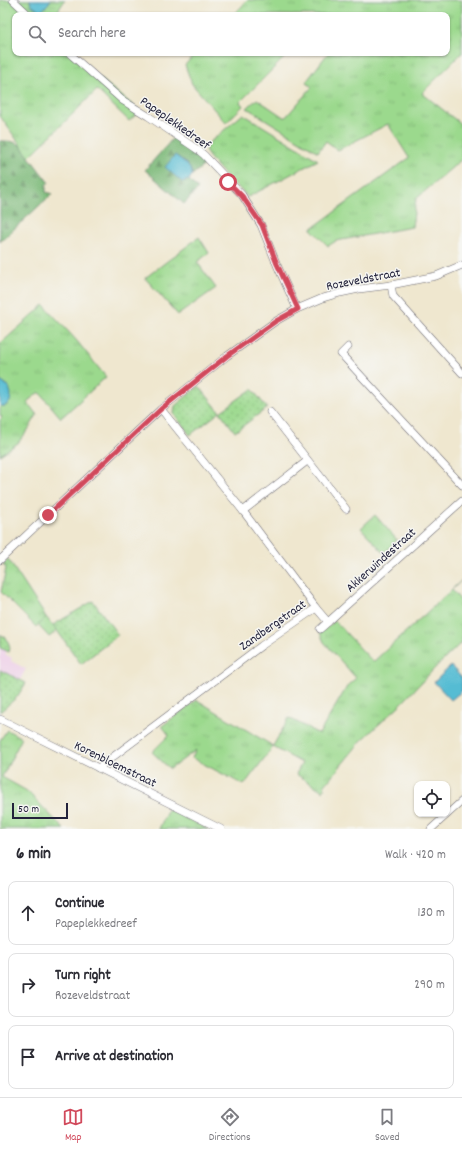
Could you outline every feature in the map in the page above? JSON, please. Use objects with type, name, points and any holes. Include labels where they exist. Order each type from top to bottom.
[{"type":"street","points":[[13,0],[26,12]]},
{"type":"street","name":"Papeplekkedreef","points":[[72,56],[122,100],[193,146],[204,155],[242,196],[262,225],[277,264],[298,309]]},
{"type":"street","name":"Rozeveldstraat","points":[[0,560],[161,409],[227,356],[276,321],[323,298],[359,289],[391,285],[436,276],[462,265]]},
{"type":"street","points":[[391,285],[393,296],[462,373]]},
{"type":"street","points":[[348,347],[341,354],[462,485]]},
{"type":"street","name":"Zandbergstraat","points":[[98,768],[255,650],[316,608],[243,511],[161,409]]},
{"type":"street","points":[[270,412],[346,509]]},
{"type":"street","points":[[243,511],[307,461]]},
{"type":"street","name":"Akkerwindestraat","points":[[328,622],[462,502]]},
{"type":"street","points":[[316,608],[328,622],[320,629]]},
{"type":"street","name":"Korenbloemstraat","points":[[0,719],[221,829]]},
{"type":"street","points":[[430,829],[462,801]]},
{"type":"shaded area","points":[[0,648],[7,651],[5,654],[12,658],[11,661],[26,669],[20,680],[0,670]]},
{"type":"green space","points":[[0,0],[13,0],[17,3],[20,0],[30,0],[29,1],[42,11],[51,0],[65,0],[57,12],[12,12],[12,56],[73,56],[140,111],[129,121],[97,90],[29,157],[0,116]]},
{"type":"green space","points":[[248,0],[462,0],[462,53],[422,93],[462,125],[462,159],[416,199],[412,227],[336,241],[328,246],[311,229],[409,158],[388,124],[338,150],[326,141],[318,152],[247,108],[257,99],[285,118],[312,87],[306,82],[326,56],[450,56],[450,12],[236,12]]},
{"type":"green space","points":[[193,56],[286,56],[240,102],[243,106],[226,123],[192,84],[185,65]]},
{"type":"green space","points":[[243,114],[318,160],[248,197],[208,156],[206,152],[206,147],[209,143]]},
{"type":"green space","points":[[175,136],[207,163],[192,175],[184,161],[175,155],[185,181],[189,180],[198,189],[184,204],[145,170]]},
{"type":"green space","points":[[0,141],[13,142],[20,145],[49,183],[46,185],[46,192],[52,194],[0,242]]},
{"type":"green space","points":[[199,237],[209,253],[197,262],[216,288],[178,315],[145,278]]},
{"type":"green space","points":[[44,305],[77,341],[106,377],[61,418],[39,392],[27,402],[37,415],[28,430],[18,443],[0,455],[0,420],[2,417],[0,415],[0,406],[5,406],[9,387],[0,381],[0,344]]},
{"type":"green space","points":[[199,386],[220,412],[190,435],[174,414],[175,406]]},
{"type":"green space","points":[[252,389],[267,408],[235,432],[220,412]]},
{"type":"green space","points":[[375,515],[397,540],[384,553],[361,528]]},
{"type":"green space","points":[[8,559],[46,617],[36,627],[1,592],[6,568],[3,564]]},
{"type":"green space","points":[[462,580],[452,590],[462,602],[462,642],[402,703],[361,741],[325,785],[323,791],[296,774],[302,763],[273,747],[244,785],[192,758],[196,750],[170,769],[152,752],[169,735],[162,726],[197,700],[273,746],[289,718],[319,734],[348,685],[356,678],[324,642],[320,633],[335,621],[373,662]]},
{"type":"green space","points":[[93,601],[118,635],[81,664],[53,625]]},
{"type":"green space","points":[[46,617],[57,631],[49,637],[38,625]]},
{"type":"green space","points":[[1,634],[9,644],[9,652],[0,648]]},
{"type":"green space","points":[[0,670],[26,683],[17,697],[0,712]]},
{"type":"green space","points":[[7,730],[22,738],[2,777],[27,791],[64,829],[0,829],[0,740]]},
{"type":"green space","points":[[168,809],[208,829],[159,829]]},
{"type":"water","points":[[30,0],[51,0],[42,11],[40,11],[31,5]]},
{"type":"water","points":[[175,155],[190,169],[192,175],[189,180],[182,182],[165,167]]},
{"type":"water","points":[[0,381],[9,387],[11,394],[10,402],[5,406],[0,406]]},
{"type":"water","points":[[451,666],[462,678],[462,691],[451,700],[434,682]]},
{"type":"route","points":[[48,515],[161,409],[227,356],[285,315],[298,309],[277,264],[262,225],[242,196],[228,182]]}]
